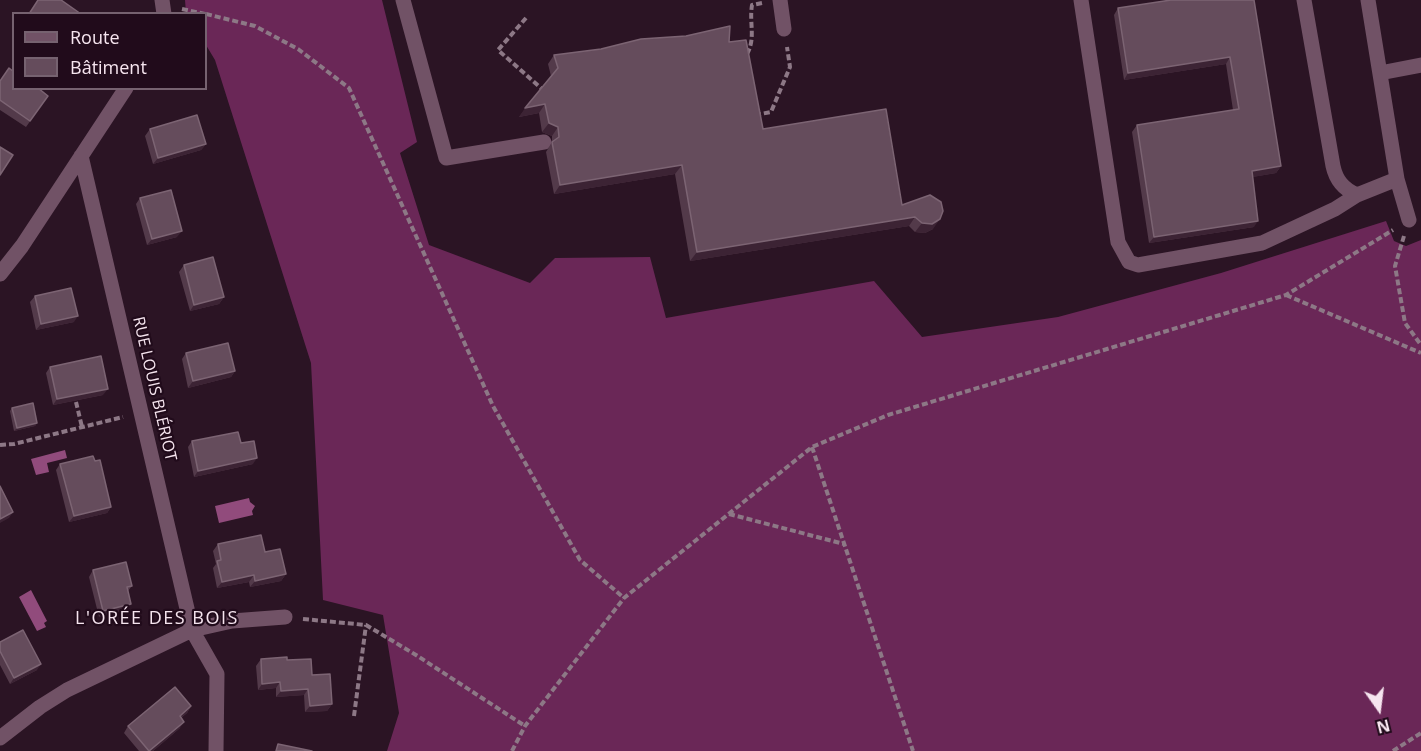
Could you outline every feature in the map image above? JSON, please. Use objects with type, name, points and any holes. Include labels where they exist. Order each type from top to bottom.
[{"type":"street","points":[[403,0],[446,158],[544,142]]},
{"type":"street","points":[[780,0],[784,29]]},
{"type":"street","points":[[1081,0],[1118,242],[1129,262],[1138,265],[1262,243],[1335,209],[1357,195],[1397,179]]},
{"type":"street","points":[[1304,0],[1335,173],[1341,185],[1357,195]]},
{"type":"street","points":[[1368,0],[1397,179],[1409,220]]},
{"type":"street","points":[[1380,73],[1421,65]]},
{"type":"street","points":[[0,274],[22,246],[125,90]]},
{"type":"street","name":"RUE LOUIS BLÉRIOT","points":[[81,156],[192,630],[217,674],[216,751]]},
{"type":"street","points":[[0,738],[67,690],[192,630],[225,622],[285,617]]},
{"type":"path","points":[[741,58],[746,56],[752,45],[750,15],[752,5],[780,0]]},
{"type":"path","points":[[207,14],[255,26],[298,49],[349,88],[493,406],[580,560],[624,598]]},
{"type":"path","points":[[526,18],[498,50],[542,89]]},
{"type":"path","points":[[752,116],[771,112],[790,66],[784,29]]},
{"type":"path","points":[[512,751],[525,726],[624,598],[812,447],[888,415],[1286,294],[1409,220]]},
{"type":"path","points":[[1409,220],[1395,266],[1405,323],[1421,345]]},
{"type":"path","points":[[1286,294],[1421,353]]},
{"type":"path","points":[[76,402],[82,427]]},
{"type":"path","points":[[0,445],[14,444],[141,413]]},
{"type":"path","points":[[812,447],[914,751]]},
{"type":"path","points":[[728,514],[844,544]]},
{"type":"path","points":[[285,617],[366,625],[525,726]]},
{"type":"path","points":[[354,716],[366,625]]},
{"type":"path","points":[[1393,751],[1421,733]]},
{"type":"shaded area","points":[[185,0],[382,0],[417,142],[400,153],[429,245],[530,283],[555,258],[650,257],[666,318],[874,281],[922,337],[1058,317],[1221,273],[1386,221],[1394,241],[1406,246],[1421,240],[1421,751],[387,751],[399,713],[383,615],[323,600],[311,363],[215,60],[207,47],[207,12],[186,12]]},
{"type":"shaded area","points":[[65,450],[67,458],[47,463],[49,472],[36,475],[31,459]]},
{"type":"shaded area","points":[[249,498],[255,506],[252,511],[253,515],[219,523],[215,506]]},
{"type":"shaded area","points":[[31,590],[47,621],[44,623],[46,627],[37,631],[19,597]]},
{"type":"building","points":[[38,0],[61,0],[78,12],[30,12]]},
{"type":"building","points":[[1171,0],[1254,0],[1281,166],[1252,171],[1258,221],[1154,237],[1137,125],[1239,109],[1230,57],[1128,73],[1118,8]]},
{"type":"building","points":[[730,26],[729,42],[746,40],[763,129],[886,109],[902,205],[930,195],[941,202],[943,211],[940,219],[932,224],[922,223],[915,217],[697,252],[682,165],[560,185],[552,142],[559,137],[558,127],[549,123],[545,104],[525,108],[558,68],[554,55],[601,49],[641,39],[686,36]]},
{"type":"building","points":[[9,68],[12,70],[12,90],[40,90],[48,96],[30,121],[0,100],[0,81]]},
{"type":"building","points":[[197,115],[206,144],[158,158],[150,129]]},
{"type":"building","points":[[0,147],[13,155],[0,175]]},
{"type":"building","points":[[171,190],[182,231],[152,239],[140,198]]},
{"type":"building","points":[[213,257],[224,297],[194,305],[184,265]]},
{"type":"building","points":[[71,288],[78,316],[41,324],[35,296]]},
{"type":"building","points":[[228,343],[235,371],[193,381],[186,353]]},
{"type":"building","points":[[101,356],[108,389],[57,399],[50,367]]},
{"type":"building","points":[[33,403],[37,423],[17,428],[12,408]]},
{"type":"building","points":[[238,432],[241,443],[254,441],[257,458],[198,471],[192,441]]},
{"type":"building","points":[[93,456],[95,461],[100,460],[111,507],[74,516],[60,464]]},
{"type":"building","points":[[0,486],[13,512],[0,519]]},
{"type":"building","points":[[261,535],[265,552],[280,549],[286,574],[255,581],[254,575],[222,582],[217,561],[221,560],[218,544]]},
{"type":"building","points":[[126,562],[132,586],[127,587],[131,604],[103,611],[93,570]]},
{"type":"building","points":[[23,630],[41,664],[14,678],[0,651],[0,642]]},
{"type":"building","points":[[287,657],[287,660],[311,659],[312,675],[330,674],[332,704],[310,706],[308,689],[281,691],[280,682],[262,684],[261,659]]},
{"type":"building","points":[[175,687],[191,706],[180,716],[184,722],[149,751],[128,726]]},
{"type":"building","points":[[278,744],[312,751],[276,751]]},
{"type":"district","name":"L'ORÉE DES BOIS","points":[[157,619]]}]
